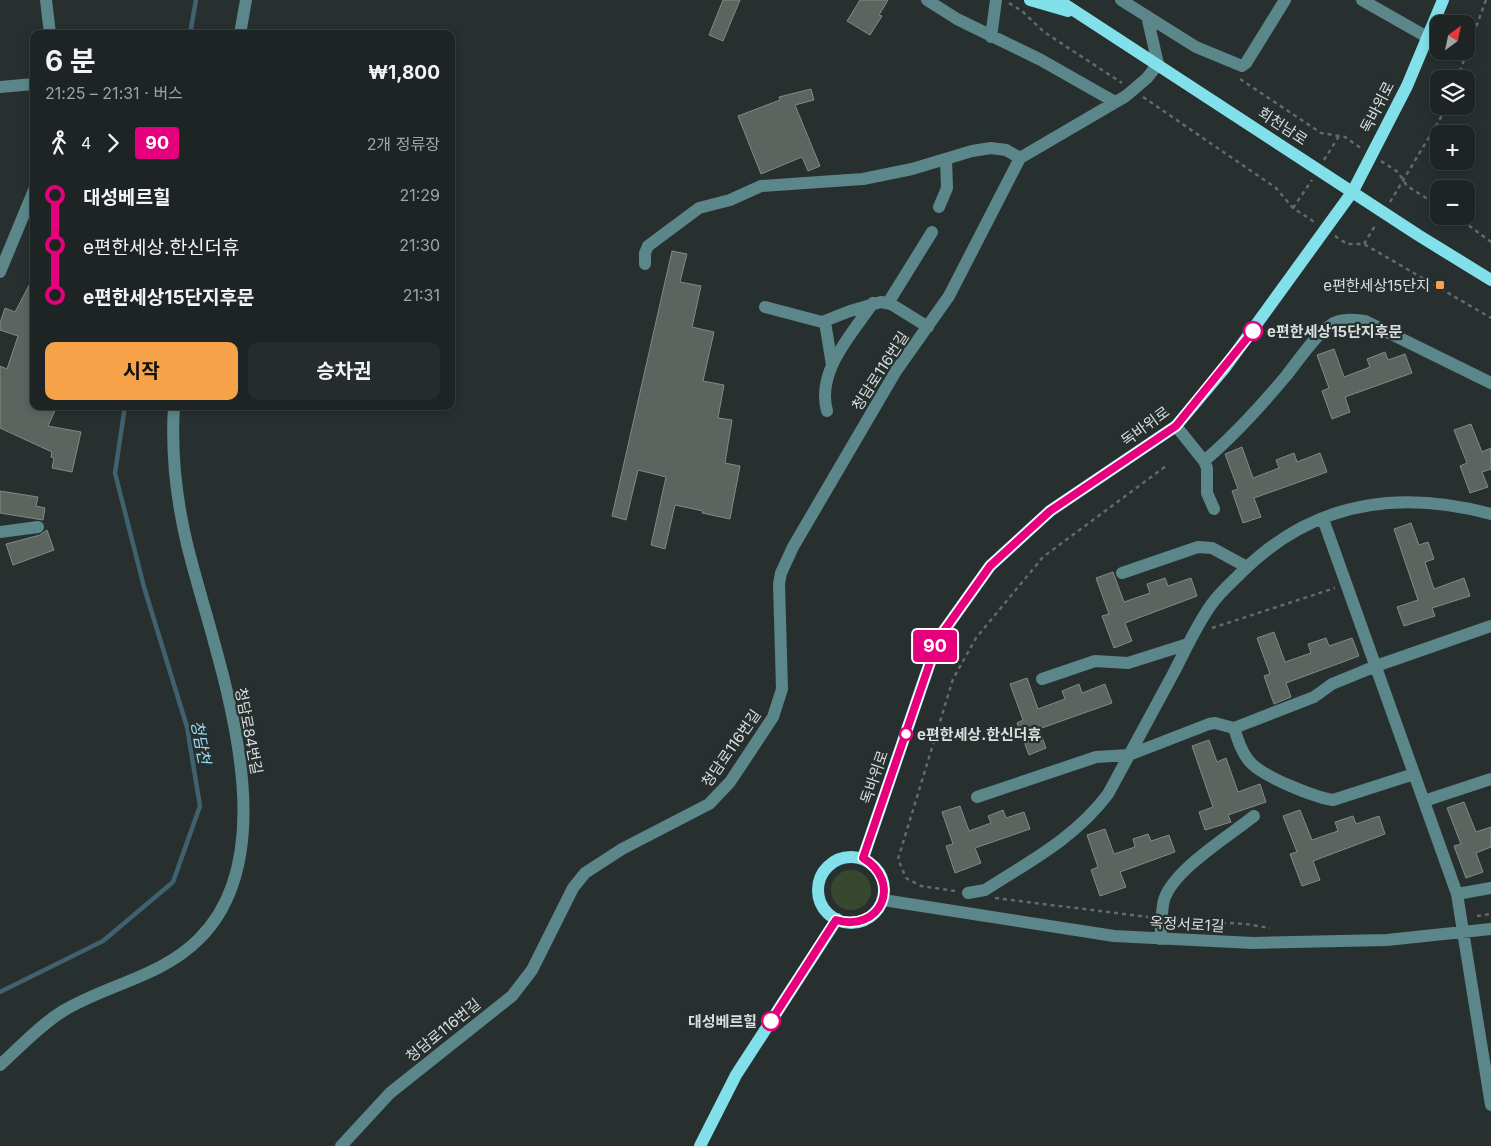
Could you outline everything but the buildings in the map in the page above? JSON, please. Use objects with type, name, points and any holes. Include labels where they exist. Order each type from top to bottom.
[{"type":"main road","points":[[1030,0],[1083,15]]},
{"type":"main road","name":"회천남로","points":[[1058,0],[1418,235],[1491,280]]},
{"type":"main road","points":[[1068,0],[1083,15]]},
{"type":"main road","name":"독바위로","points":[[863,858],[938,639],[990,566],[1050,511],[1176,426],[1224,369],[1353,191],[1407,86],[1443,0]]},
{"type":"main road","points":[[852,856],[863,858],[872,864],[883,880],[883,900],[869,918],[859,922],[847,923],[836,920],[827,913],[821,904],[818,893],[819,881],[827,867],[841,858],[852,856]]},
{"type":"main road","points":[[700,1146],[736,1075],[836,920]]},
{"type":"street","points":[[46,0],[50,30]]},
{"type":"street","points":[[927,0],[957,20],[1041,60],[1115,102]]},
{"type":"street","points":[[991,37],[996,0]]},
{"type":"street","points":[[1122,0],[1196,47],[1242,66],[1246,63],[1285,0]]},
{"type":"street","points":[[1362,0],[1427,37]]},
{"type":"street","points":[[241,30],[246,1]]},
{"type":"street","points":[[645,264],[645,253],[648,246],[681,220],[699,208],[730,200],[751,189],[771,184],[802,185],[863,179],[907,171],[991,148],[1006,150],[1020,158],[1115,102],[1147,78],[1158,64],[1147,16]]},
{"type":"street","points":[[0,87],[30,84]]},
{"type":"street","name":"청담로116번길","points":[[341,1146],[390,1093],[512,996],[532,970],[573,888],[585,873],[622,849],[709,804],[730,782],[773,717],[782,689],[779,584],[786,561],[896,371],[954,288],[1020,158]]},
{"type":"street","points":[[938,207],[946,188],[946,159]]},
{"type":"street","points":[[0,272],[30,200]]},
{"type":"street","points":[[765,307],[816,323],[825,322],[873,303],[888,303],[932,232]]},
{"type":"street","name":"청담로116번길","points":[[827,411],[824,395],[832,365],[873,303]]},
{"type":"street","name":"청담로116번길","points":[[888,303],[928,327]]},
{"type":"street","points":[[1204,461],[1230,439],[1256,412],[1319,336],[1332,324],[1342,321],[1365,321],[1491,383]]},
{"type":"street","name":"청담로116번길","points":[[825,322],[832,365]]},
{"type":"street","name":"청담로84번길","points":[[0,1065],[63,1012],[154,971],[181,954],[200,938],[216,919],[224,906],[236,874],[241,835],[243,780],[236,733],[187,542],[172,460],[174,410]]},
{"type":"street","points":[[1176,426],[1204,461],[1207,493],[1214,510]]},
{"type":"street","points":[[968,893],[985,890],[1072,834],[1108,794],[1212,603],[1277,540],[1299,527],[1323,519],[1369,505],[1399,501],[1426,501],[1464,507],[1491,514]]},
{"type":"street","points":[[1323,519],[1457,894],[1491,1105]]},
{"type":"street","points":[[0,532],[38,527]]},
{"type":"street","points":[[1122,573],[1198,547],[1212,548],[1247,567]]},
{"type":"street","points":[[977,797],[1096,757],[1130,755],[1209,724],[1215,723],[1234,728],[1314,697],[1332,684],[1376,666],[1491,626]]},
{"type":"street","points":[[1042,679],[1095,661],[1128,663],[1191,639]]},
{"type":"street","points":[[1234,728],[1246,756],[1256,768],[1322,798],[1333,800],[1414,774]]},
{"type":"street","points":[[1424,801],[1491,779]]},
{"type":"street","points":[[1160,938],[1164,901],[1171,886],[1181,872],[1254,816]]},
{"type":"street","points":[[1457,894],[1491,888]]},
{"type":"street","name":"옥정서로1길","points":[[883,900],[1114,936],[1253,943],[1378,940],[1491,929]]},
{"type":"path","points":[[1004,0],[1022,11],[1044,32],[1133,90],[1276,188],[1294,208]]},
{"type":"path","points":[[1460,70],[1486,0]]},
{"type":"path","points":[[1404,182],[1441,115]]},
{"type":"path","points":[[1398,172],[1406,186],[1430,201]]},
{"type":"path","points":[[1468,225],[1491,242]]},
{"type":"path","points":[[1347,244],[1364,244],[1491,318]]},
{"type":"path","points":[[1127,915],[1046,903],[1022,903],[921,886],[906,878],[898,859],[958,668],[976,638],[1043,557],[1166,466]]},
{"type":"path","points":[[1191,639],[1346,584]]},
{"type":"path","points":[[1191,921],[1246,924],[1268,928]]},
{"type":"green space","points":[[851,870],[865,876],[871,890],[865,904],[851,910],[837,904],[831,890],[837,876]]},
{"type":"waterway","name":"청담천","points":[[191,30],[196,0]]},
{"type":"waterway","name":"청담천","points":[[0,992],[103,941],[173,882],[200,806],[187,727],[144,587],[115,473],[124,410]]},
{"type":"bus line","name":"90","points":[[771,1021],[836,920],[847,923],[859,922],[869,918],[883,900],[883,880],[879,871],[863,858],[938,639],[990,566],[1050,511],[1176,426],[1253,331]]},
{"type":"place","name":"e편한세상15단지","points":[[1440,285]]},
{"type":"place","name":"e편한세상15단지후문","points":[[1253,331]]},
{"type":"place","name":"e편한세상.한신더휴","points":[[906,734]]},
{"type":"place","name":"대성베르힐","points":[[771,1021]]}]
